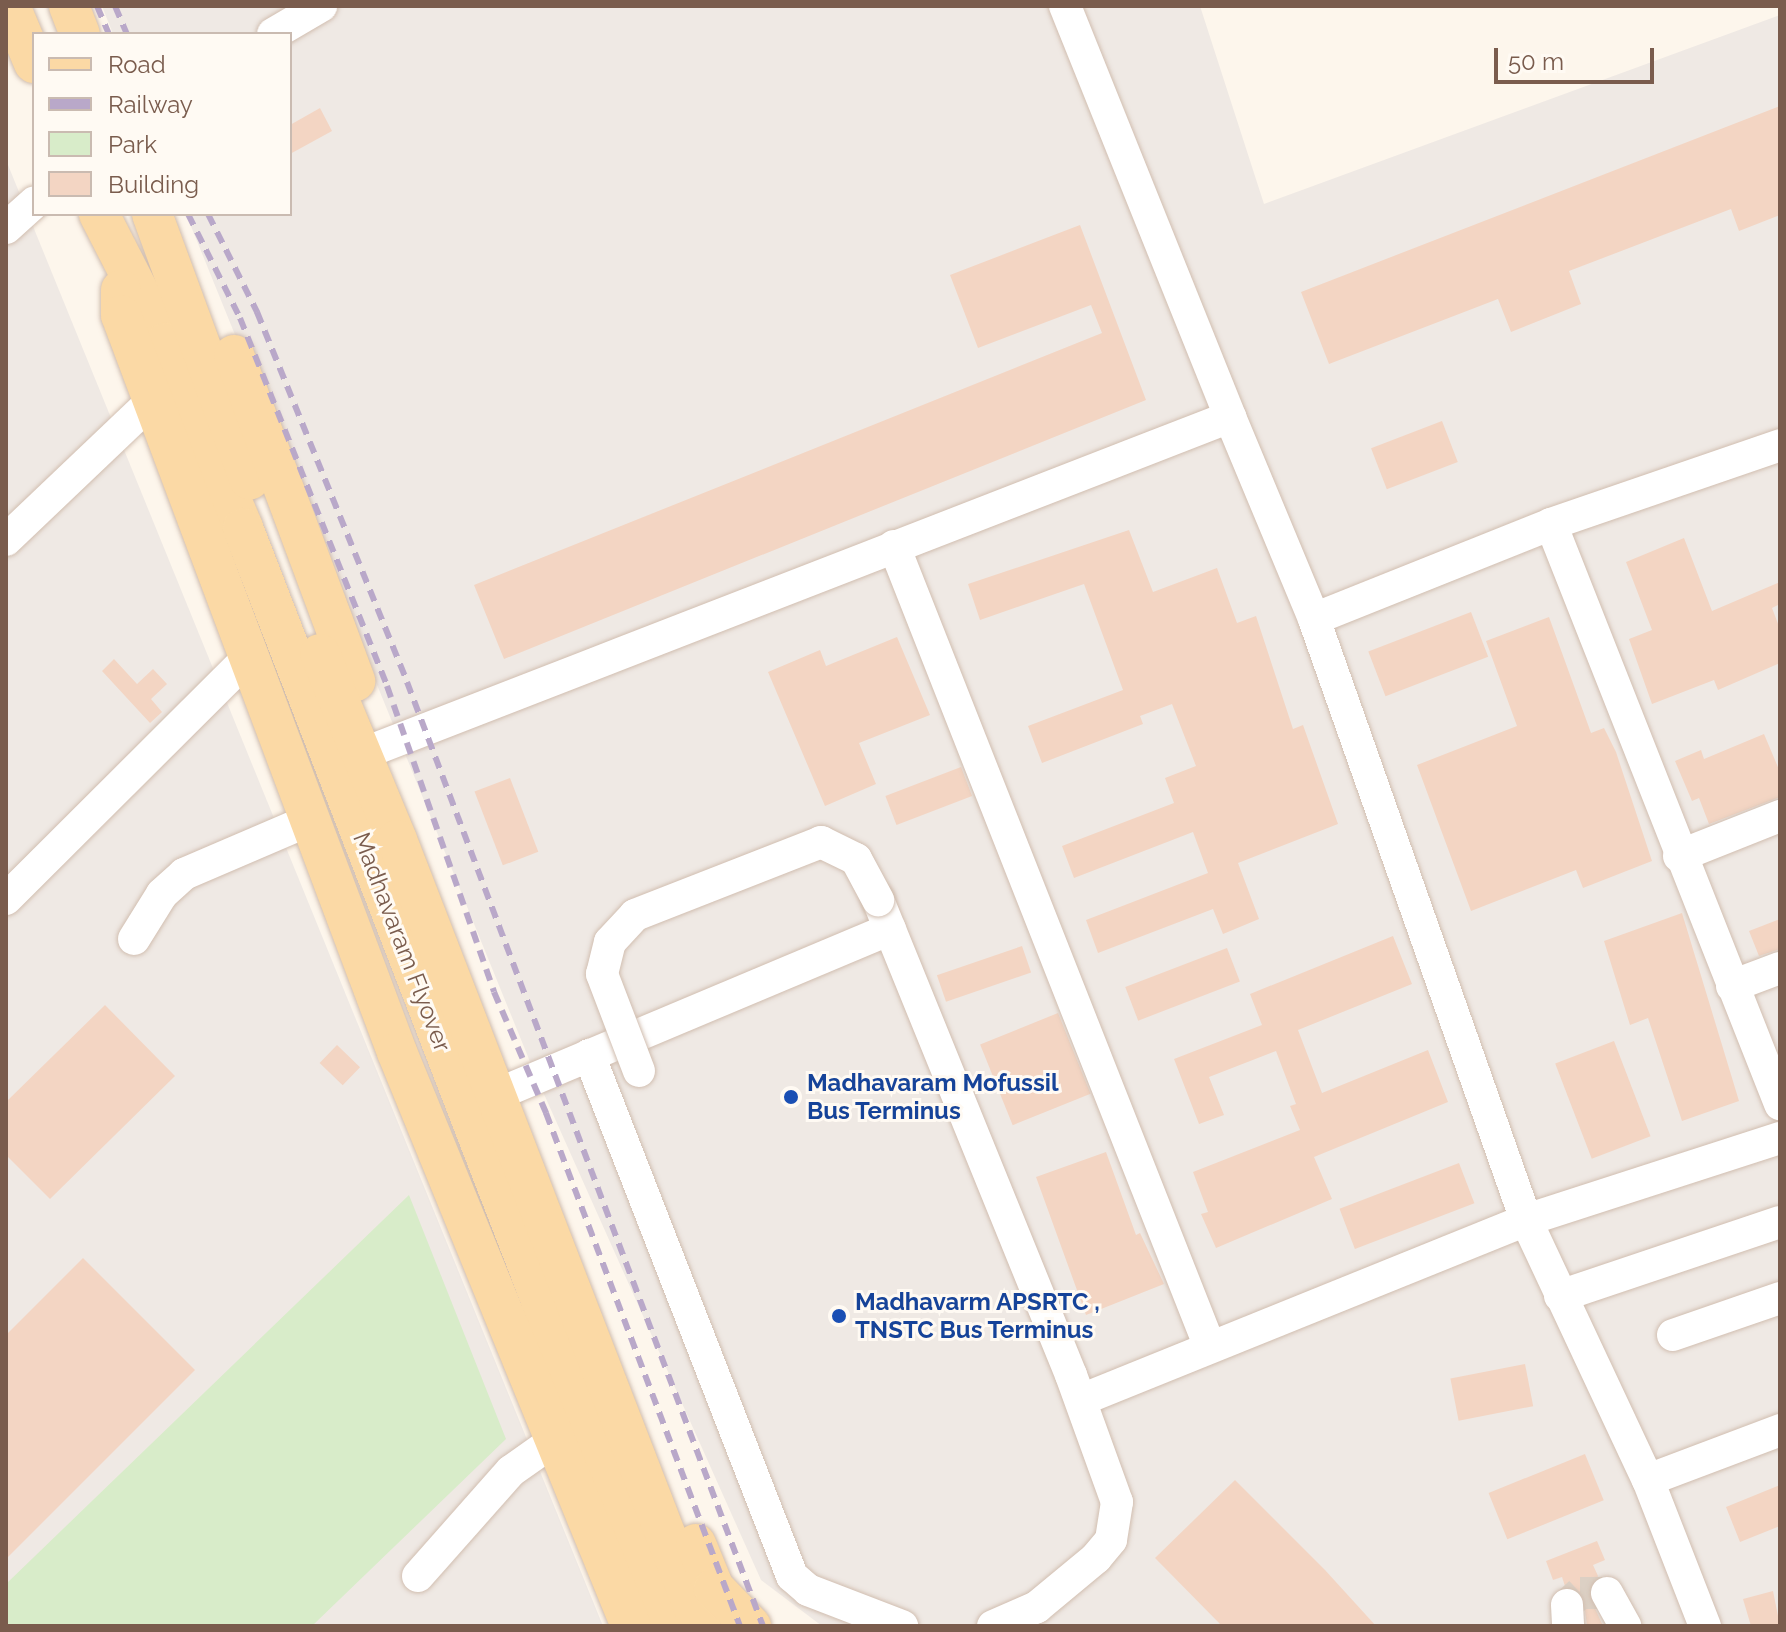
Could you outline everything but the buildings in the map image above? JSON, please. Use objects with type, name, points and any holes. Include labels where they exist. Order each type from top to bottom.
[{"type":"main road","points":[[69,6],[79,32]]},
{"type":"main road","name":"Madhavaram Flyover","points":[[100,216],[121,266],[181,338],[257,500],[397,840],[701,1626]]},
{"type":"main road","points":[[153,216],[176,274],[229,341],[380,747],[512,1088],[714,1588],[751,1626]]},
{"type":"main road","points":[[121,266],[121,315],[310,820],[397,1052],[631,1626]]},
{"type":"main road","name":"Madhavaram Flyover","points":[[176,274],[181,338],[243,528],[667,1626]]},
{"type":"street","points":[[276,32],[321,6]]},
{"type":"street","points":[[1065,6],[1314,619],[1526,1220],[1648,1480],[1705,1626]]},
{"type":"street","points":[[6,228],[32,205]]},
{"type":"street","points":[[6,540],[154,399]]},
{"type":"street","points":[[380,747],[1230,417]]},
{"type":"street","points":[[1314,619],[1551,524],[1780,445]]},
{"type":"street","points":[[1551,524],[1679,856],[1780,1104]]},
{"type":"street","points":[[894,546],[1209,1345]]},
{"type":"street","points":[[6,899],[249,657]]},
{"type":"street","points":[[1679,856],[1780,816]]},
{"type":"street","points":[[134,939],[162,894],[184,874],[310,820]]},
{"type":"street","points":[[639,1071],[602,974],[610,942],[635,915],[821,842],[856,859],[884,915],[1081,1400],[1117,1502],[1111,1540],[1064,1588],[993,1626]]},
{"type":"street","points":[[512,1088],[589,1055],[884,915]]},
{"type":"street","points":[[1732,986],[1780,968]]},
{"type":"street","points":[[589,1055],[792,1576],[808,1590],[902,1626]]},
{"type":"street","points":[[1081,1400],[1209,1345],[1526,1220],[1780,1138]]},
{"type":"street","points":[[1560,1296],[1780,1222]]},
{"type":"street","points":[[1673,1335],[1780,1298]]},
{"type":"street","points":[[1648,1480],[1780,1430]]},
{"type":"street","points":[[418,1576],[511,1471],[555,1440]]},
{"type":"street","points":[[1607,1593],[1625,1626]]},
{"type":"shaded area","points":[[102,6],[1200,6],[1264,204],[1780,15],[1780,1626],[822,1626],[761,1580],[535,1074],[187,216],[292,216],[292,32],[112,32]]},
{"type":"shaded area","points":[[6,160],[603,1626],[6,1626]]},
{"type":"green space","points":[[409,1195],[506,1439],[312,1626],[6,1626],[6,1584]]},
{"type":"tunnel","points":[[1567,1605],[1580,1593],[1607,1593]]},
{"type":"railway","points":[[97,6],[108,32]]},
{"type":"railway","points":[[115,6],[126,32]]},
{"type":"railway","points":[[189,216],[240,318],[387,686],[494,992],[546,1113],[740,1626]]},
{"type":"railway","points":[[209,216],[257,312],[407,682],[763,1626]]},
{"type":"place","name":"Madhavaram Mofussil Bus Terminus","points":[[791,1097]]},
{"type":"place","name":"Madhavarm APSRTC , TNSTC Bus Terminus","points":[[839,1316]]}]
